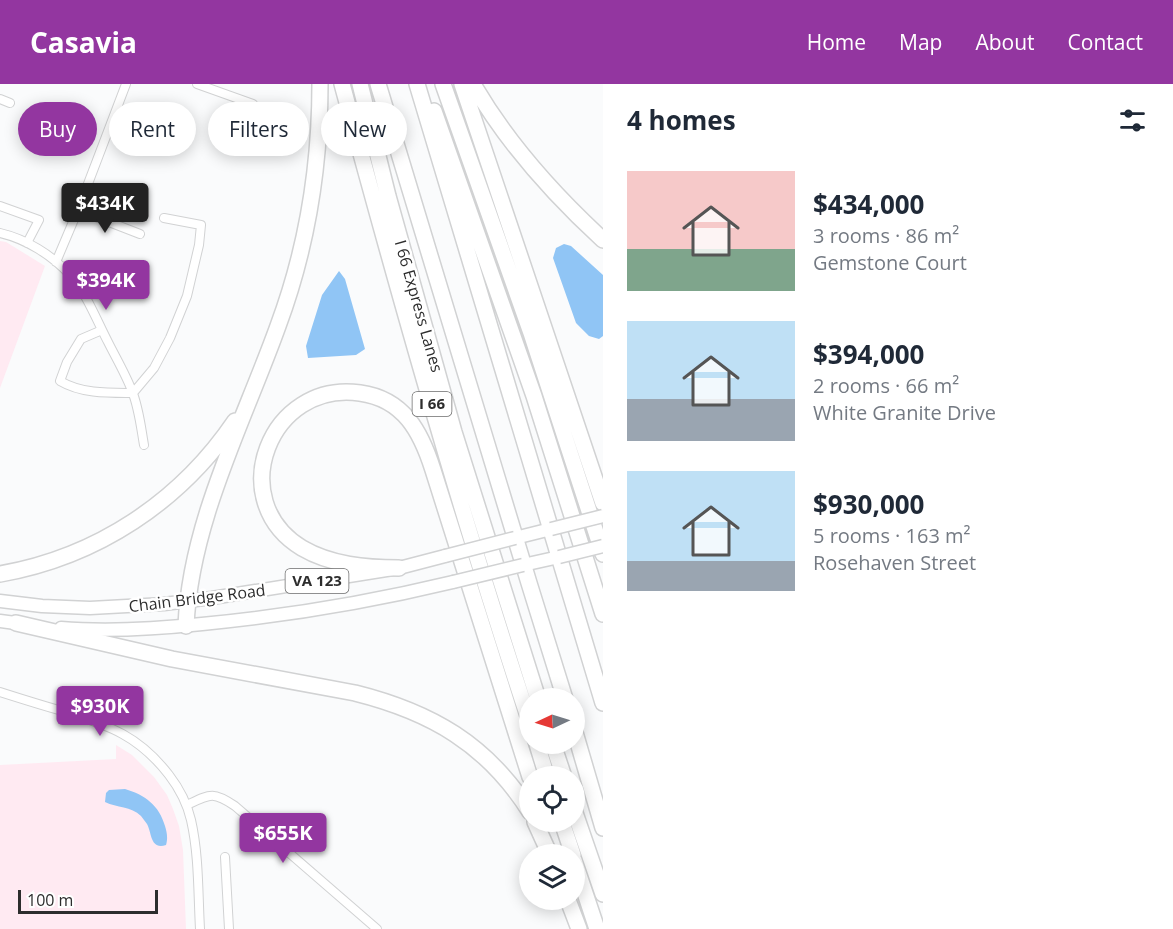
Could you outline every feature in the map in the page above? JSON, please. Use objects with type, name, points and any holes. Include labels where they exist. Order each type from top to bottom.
[{"type":"highway","points":[[186,626],[192,574],[219,478],[291,290],[306,232],[317,154],[320,84]]},
{"type":"highway","name":"I 66","points":[[342,84],[425,381],[519,690]]},
{"type":"highway","name":"I 66 Express Lanes","points":[[360,84],[388,196],[451,422],[535,688]]},
{"type":"highway","points":[[378,84],[562,688]]},
{"type":"highway","points":[[417,84],[603,703]]},
{"type":"highway","points":[[425,84],[526,375],[603,614]]},
{"type":"highway","points":[[443,84],[531,333],[603,554]]},
{"type":"highway","points":[[462,84],[603,503]]},
{"type":"highway","points":[[473,84],[525,160],[603,240]]},
{"type":"highway","points":[[399,568],[356,566],[313,554],[290,539],[271,516],[262,488],[263,459],[268,443],[277,428],[285,418],[303,404],[337,392],[372,395],[385,400],[404,414],[420,436],[433,470],[527,766]]},
{"type":"highway","points":[[0,574],[61,558],[102,541],[137,520],[168,497],[199,467],[228,432],[253,393]]},
{"type":"highway","points":[[16,623],[161,656],[381,699],[439,724],[465,740],[502,776],[519,797]]},
{"type":"highway","points":[[581,754],[603,828]]},
{"type":"highway","points":[[582,832],[603,894]]},
{"type":"highway","points":[[585,893],[597,929]]},
{"type":"highway","points":[[572,910],[579,929]]},
{"type":"main road","name":"Chain Bridge Road","points":[[0,602],[90,608],[187,602],[399,568],[515,538],[549,522],[603,516]]},
{"type":"main road","name":"Chain Bridge Road","points":[[0,621],[89,630],[186,626],[237,621],[385,597],[603,546]]},
{"type":"street","points":[[57,262],[126,84]]},
{"type":"street","points":[[197,84],[247,102]]},
{"type":"street","points":[[0,99],[10,103]]},
{"type":"street","points":[[0,206],[39,220],[27,243]]},
{"type":"street","points":[[78,210],[140,234]]},
{"type":"street","points":[[133,393],[154,368],[170,338],[187,296],[199,245],[201,225],[164,218]]},
{"type":"street","points":[[0,233],[27,243],[57,262],[77,283],[133,393],[144,445]]},
{"type":"street","points":[[102,330],[81,339],[67,362],[60,381],[68,386],[99,392],[133,393]]},
{"type":"street","points":[[0,692],[98,723],[124,734],[160,763],[187,805],[196,850],[200,929]]},
{"type":"street","points":[[187,805],[208,796],[222,797],[377,929]]},
{"type":"street","points":[[225,857],[229,929]]},
{"type":"shaded area","points":[[0,241],[6,242],[45,266],[0,388]]},
{"type":"shaded area","points":[[116,745],[132,755],[154,777],[167,795],[173,809],[179,826],[183,850],[186,929],[0,929],[0,765],[116,759]]},
{"type":"water","points":[[564,244],[571,246],[603,275],[603,336],[599,339],[589,336],[576,323],[553,258],[556,248]]},
{"type":"water","points":[[339,271],[345,279],[365,349],[356,355],[308,358],[306,346],[322,295]]},
{"type":"water","points":[[125,789],[145,798],[159,812],[165,826],[166,845],[161,846],[154,843],[147,824],[137,813],[105,802],[106,793],[109,790]]}]
